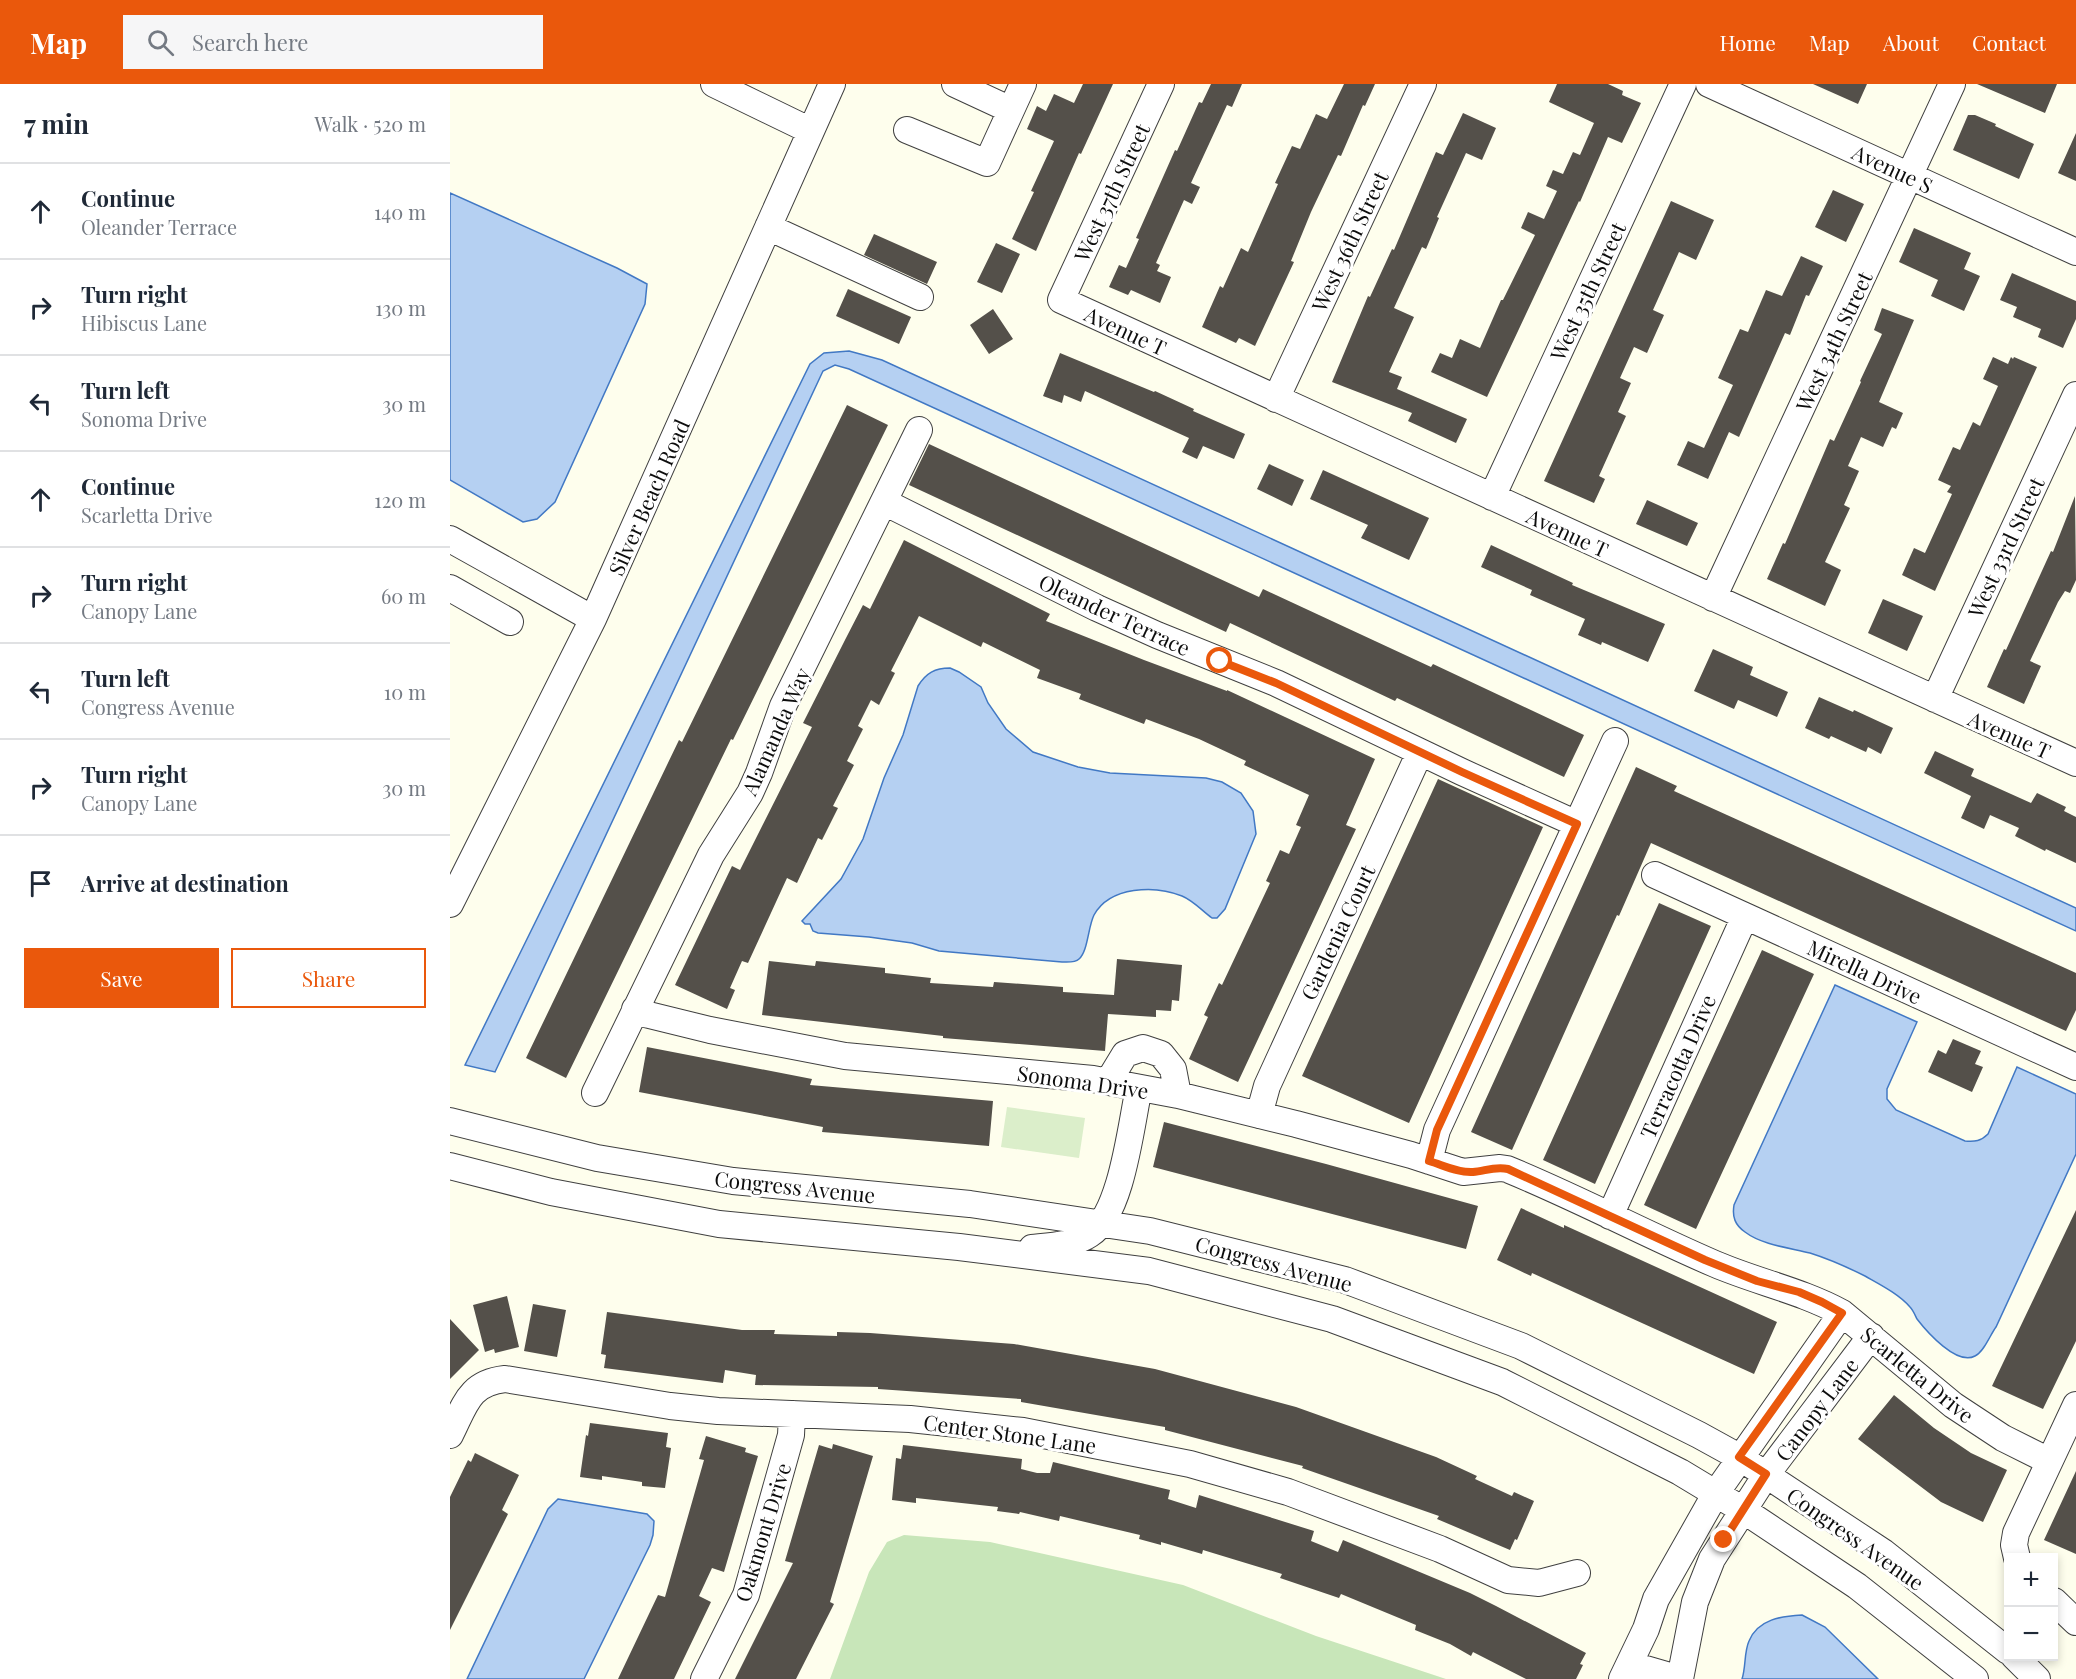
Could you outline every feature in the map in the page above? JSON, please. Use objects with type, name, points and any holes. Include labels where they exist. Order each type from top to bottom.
[{"type":"street","points":[[714,84],[811,132]]},
{"type":"street","name":"Silver Beach Road","points":[[450,904],[592,619],[832,84]]},
{"type":"street","points":[[955,84],[1011,110]]},
{"type":"street","points":[[907,130],[987,163],[1023,84]]},
{"type":"street","name":"West 37th Street","points":[[1061,300],[1161,84]]},
{"type":"street","name":"West 36th Street","points":[[1276,399],[1423,84]]},
{"type":"street","name":"West 35th Street","points":[[1492,497],[1683,84]]},
{"type":"street","name":"Avenue S","points":[[1709,84],[2076,252]]},
{"type":"street","name":"West 34th Street","points":[[1713,598],[1952,84]]},
{"type":"street","points":[[768,227],[920,297]]},
{"type":"street","name":"Avenue T","points":[[1061,300],[2076,764]]},
{"type":"street","name":"West 33rd Street","points":[[1935,699],[2076,395]]},
{"type":"street","name":"Alamanda Way","points":[[595,1093],[711,855],[755,783],[783,706],[919,430]]},
{"type":"street","name":"Oleander Terrace","points":[[884,502],[1097,608],[1276,683],[1577,824]]},
{"type":"street","points":[[450,539],[592,619]]},
{"type":"street","points":[[450,588],[510,622]]},
{"type":"street","points":[[1429,1161],[1437,1130],[1615,741]]},
{"type":"street","name":"Gardenia Court","points":[[1259,1115],[1267,1086],[1420,752]]},
{"type":"street","name":"Mirella Drive","points":[[1655,875],[2076,1067]]},
{"type":"street","name":"Terracotta Drive","points":[[1610,1216],[1745,916]]},
{"type":"street","name":"Sonoma Drive","points":[[635,1009],[710,1030],[845,1056],[966,1066],[1108,1082],[1178,1095],[1259,1115],[1463,1172],[1500,1167],[1524,1176]]},
{"type":"street","points":[[1108,1082],[1125,1054],[1143,1048],[1161,1054],[1173,1069],[1178,1095]]},
{"type":"street","points":[[1002,1253],[1081,1239],[1091,1234],[1102,1223],[1118,1191],[1139,1088]]},
{"type":"street","name":"Congress Avenue","points":[[450,1121],[597,1158],[733,1181],[970,1204],[1150,1231],[1345,1280],[1521,1346],[1739,1457],[1883,1552],[2004,1649]]},
{"type":"street","name":"Congress Avenue","points":[[450,1166],[551,1192],[719,1224],[1002,1253],[1149,1271],[1332,1319],[1502,1382],[1716,1492],[1857,1586],[1975,1679]]},
{"type":"street","name":"Scarletta Drive","points":[[1524,1176],[1727,1269],[1757,1281],[1799,1292],[1822,1302],[1842,1313],[1953,1406],[2003,1438],[2049,1461]]},
{"type":"street","name":"Canopy Lane","points":[[1842,1313],[1716,1492],[1656,1599],[1634,1675],[1680,1679],[1695,1602],[1712,1559],[1766,1474],[1870,1336]]},
{"type":"street","points":[[1799,1374],[1827,1393]]},
{"type":"street","name":"Center Stone Lane","points":[[450,1435],[473,1391],[493,1381],[505,1379],[670,1406],[718,1411],[910,1419],[972,1424],[1023,1431],[1191,1464],[1288,1492],[1440,1549],[1508,1580],[1539,1583],[1577,1573]]},
{"type":"street","points":[[2016,1553],[2014,1545],[2016,1533],[2076,1405]]},
{"type":"street","name":"Oakmont Drive","points":[[704,1679],[746,1595],[790,1435],[792,1414]]},
{"type":"street","points":[[2058,1605],[2076,1622]]},
{"type":"street","points":[[2019,1661],[2037,1679]]},
{"type":"green space","points":[[1007,1107],[1085,1118],[1079,1158],[1001,1147]]},
{"type":"green space","points":[[904,1535],[990,1542],[1183,1585],[1316,1636],[1446,1679],[830,1679],[869,1572],[887,1542]]},
{"type":"water","points":[[450,193],[617,268],[647,284],[645,304],[555,502],[537,519],[523,522],[450,480]]},
{"type":"water","points":[[849,351],[882,360],[2076,908],[2076,931],[849,369],[835,365],[823,371],[495,1072],[465,1065],[810,364],[824,353]]},
{"type":"water","points":[[950,668],[981,687],[988,703],[1006,729],[1033,752],[1078,767],[1110,773],[1206,778],[1222,782],[1241,793],[1253,811],[1256,834],[1225,909],[1217,918],[1212,918],[1194,903],[1171,892],[1147,890],[1122,893],[1101,905],[1092,920],[1082,955],[1073,962],[939,951],[912,943],[818,933],[813,931],[810,924],[805,924],[802,921],[841,879],[863,839],[884,778],[903,735],[918,686],[931,672]]},
{"type":"water","points":[[1835,985],[1917,1022],[1887,1089],[1887,1099],[1896,1110],[1965,1141],[1975,1141],[1988,1134],[2017,1067],[2076,1094],[2076,1154],[1996,1327],[1984,1347],[1975,1356],[1968,1358],[1951,1352],[1922,1325],[1905,1302],[1876,1282],[1824,1258],[1760,1240],[1742,1229],[1735,1220],[1734,1205]]},
{"type":"water","points":[[558,1499],[647,1514],[654,1521],[650,1545],[584,1679],[467,1679],[548,1509]]},
{"type":"water","points":[[1802,1615],[1825,1627],[1878,1679],[1742,1679],[1747,1645],[1758,1628],[1771,1620]]},
{"type":"building","points":[[1083,84],[1113,84],[1081,154],[1079,153],[1036,251],[1012,239],[1054,141],[1027,129],[1037,106],[1046,111],[1054,94],[1074,103]]},
{"type":"building","points":[[1211,84],[1242,84],[1232,107],[1227,105],[1191,183],[1200,187],[1192,204],[1184,200],[1156,263],[1160,265],[1157,271],[1171,277],[1160,303],[1131,290],[1128,295],[1109,287],[1119,265],[1126,268],[1139,239],[1136,238],[1175,150],[1177,151],[1199,102],[1202,103]]},
{"type":"building","points":[[1344,84],[1375,84],[1311,212],[1291,261],[1294,262],[1255,346],[1239,338],[1236,343],[1202,327],[1220,286],[1223,288],[1241,248],[1248,252],[1292,146],[1300,149],[1316,114],[1327,119]]},
{"type":"building","points":[[1557,84],[1608,84],[1623,91],[1622,95],[1641,103],[1622,143],[1608,137],[1580,202],[1487,397],[1431,372],[1440,353],[1452,358],[1460,339],[1480,348],[1501,300],[1535,235],[1521,228],[1528,212],[1544,219],[1557,191],[1546,186],[1553,170],[1563,174],[1573,152],[1580,155],[1594,123],[1549,102]]},
{"type":"building","points":[[1813,84],[1867,84],[1858,104]]},
{"type":"building","points":[[1977,84],[2057,84],[2045,113]]},
{"type":"building","points":[[1463,113],[1496,128],[1482,160],[1466,153],[1437,217],[1439,218],[1426,249],[1422,247],[1394,308],[1414,317],[1389,372],[1402,377],[1397,389],[1467,419],[1456,443],[1408,421],[1412,413],[1332,382],[1368,296],[1370,297],[1392,249],[1394,250],[1436,152],[1443,155]]},
{"type":"building","points":[[1968,115],[1975,115],[1996,124],[1995,126],[2034,144],[2019,179],[1953,150]]},
{"type":"building","points":[[2076,133],[2076,181],[2058,173]]},
{"type":"building","points":[[1833,190],[1864,204],[1846,242],[1815,227]]},
{"type":"building","points":[[1671,201],[1714,220],[1696,260],[1679,252],[1653,310],[1664,315],[1647,353],[1634,347],[1620,378],[1631,383],[1618,412],[1626,416],[1599,476],[1605,479],[1594,503],[1544,481]]},
{"type":"building","points":[[1914,228],[1971,253],[1964,269],[1980,276],[1964,311],[1931,296],[1938,280],[1899,262]]},
{"type":"building","points":[[874,234],[937,262],[927,284],[864,255]]},
{"type":"building","points":[[996,243],[1020,254],[1002,293],[977,282]]},
{"type":"building","points":[[1801,256],[1823,266],[1809,296],[1806,295],[1790,335],[1785,333],[1739,437],[1729,432],[1708,479],[1677,465],[1688,441],[1704,448],[1733,385],[1718,378],[1740,329],[1748,332],[1766,290],[1782,296]]},
{"type":"building","points":[[2012,273],[2076,301],[2076,319],[2063,348],[2038,337],[2041,329],[2013,317],[2017,307],[2000,300]]},
{"type":"building","points":[[848,289],[911,317],[899,344],[836,316]]},
{"type":"building","points":[[1882,308],[1914,320],[1879,402],[1903,413],[1896,429],[1892,427],[1883,447],[1861,437],[1848,466],[1859,471],[1844,505],[1850,508],[1825,562],[1841,570],[1825,606],[1767,579],[1783,543],[1785,544],[1830,439],[1834,441],[1882,334],[1874,330]]},
{"type":"building","points":[[993,309],[1013,339],[989,354],[970,325]]},
{"type":"building","points":[[1060,353],[1155,391],[1245,434],[1234,459],[1203,446],[1197,459],[1182,452],[1189,438],[1085,391],[1081,402],[1064,395],[1062,403],[1043,396]]},
{"type":"building","points":[[1993,357],[2008,364],[2011,357],[2013,359],[2014,357],[2037,367],[1935,591],[1902,575],[1914,548],[1925,553],[1952,494],[1947,492],[1951,486],[1938,480],[1953,447],[1960,450],[1973,422],[1980,426],[1998,386],[1983,379]]},
{"type":"building","points":[[847,405],[888,425],[733,740],[731,739],[566,1078],[526,1058],[679,740],[682,742]]},
{"type":"building","points":[[929,444],[1259,597],[1263,589],[1431,667],[1433,664],[1584,735],[1564,777],[1397,698],[1395,701],[1230,623],[1226,632],[909,485]]},
{"type":"building","points":[[1269,464],[1304,480],[1292,506],[1257,489]]},
{"type":"building","points":[[1323,470],[1429,518],[1409,560],[1361,538],[1368,525],[1310,499]]},
{"type":"building","points":[[2075,496],[2076,580],[2070,593],[2065,591],[2058,602],[2030,661],[2041,666],[2024,704],[1987,687],[2051,551],[2053,552]]},
{"type":"building","points":[[1647,500],[1698,523],[1687,546],[1636,524]]},
{"type":"building","points":[[904,540],[1050,614],[1046,621],[1227,690],[1375,759],[1346,825],[1356,829],[1238,1082],[1189,1059],[1208,1017],[1204,1015],[1219,983],[1222,985],[1270,883],[1266,881],[1280,850],[1289,854],[1301,827],[1296,825],[1309,795],[1244,765],[1246,761],[1199,739],[1146,719],[1144,724],[1079,699],[1081,694],[1037,678],[1040,670],[983,642],[981,647],[919,616],[891,671],[895,673],[879,705],[871,700],[858,726],[863,729],[847,761],[854,765],[833,806],[838,808],[822,840],[818,838],[797,883],[787,878],[748,963],[742,961],[730,988],[735,990],[727,1009],[675,985],[732,866],[740,870],[812,727],[803,723],[846,638],[863,605],[870,609]]},
{"type":"building","points":[[1491,545],[1573,583],[1572,585],[1665,624],[1648,662],[1602,642],[1601,645],[1578,635],[1585,619],[1530,595],[1532,590],[1481,567]]},
{"type":"building","points":[[1883,599],[1923,616],[1907,651],[1868,633]]},
{"type":"building","points":[[1713,649],[1753,667],[1750,675],[1788,692],[1777,717],[1738,700],[1734,709],[1694,691]]},
{"type":"building","points":[[1819,697],[1893,728],[1881,754],[1868,747],[1866,752],[1831,736],[1829,739],[1805,728]]},
{"type":"building","points":[[1935,751],[1974,769],[1971,776],[2031,803],[2037,793],[2066,807],[2064,811],[2076,817],[2076,863],[2015,836],[2019,828],[1990,815],[1984,829],[1961,818],[1971,796],[1924,773]]},
{"type":"building","points":[[1636,767],[1677,786],[1674,791],[2076,973],[2076,1010],[2066,1031],[1651,843],[1512,1150],[1471,1132]]},
{"type":"building","points":[[1438,779],[1543,827],[1409,1123],[1302,1076]]},
{"type":"building","points":[[1659,903],[1711,926],[1595,1184],[1543,1160]]},
{"type":"building","points":[[1762,950],[1814,974],[1696,1229],[1644,1205]]},
{"type":"building","points":[[1117,959],[1182,965],[1179,1001],[1172,1000],[1171,1011],[1156,1010],[1156,1017],[1108,1014],[1105,1051],[943,1038],[943,1036],[762,1015],[769,961],[815,966],[816,961],[885,968],[885,973],[931,978],[930,983],[993,987],[994,982],[1063,987],[1063,992],[1114,995]]},
{"type":"building","points":[[1953,1039],[1981,1051],[1975,1064],[1983,1067],[1972,1092],[1928,1072],[1938,1050],[1946,1054]]},
{"type":"building","points":[[647,1047],[812,1079],[810,1085],[993,1101],[989,1146],[822,1132],[823,1127],[639,1092]]},
{"type":"building","points":[[1164,1122],[1478,1206],[1466,1249],[1153,1167]]},
{"type":"building","points":[[1521,1208],[1564,1228],[1564,1225],[1777,1322],[1754,1374],[1532,1273],[1531,1276],[1497,1260]]},
{"type":"building","points":[[2076,1210],[2076,1341],[2043,1409],[1992,1386]]},
{"type":"building","points":[[507,1296],[519,1347],[495,1353],[494,1349],[485,1352],[473,1305]]},
{"type":"building","points":[[533,1304],[566,1310],[557,1357],[524,1351]]},
{"type":"building","points":[[607,1312],[742,1330],[775,1330],[774,1334],[837,1336],[837,1332],[870,1333],[1014,1344],[1155,1369],[1296,1407],[1436,1457],[1477,1476],[1475,1479],[1512,1496],[1514,1492],[1534,1501],[1517,1540],[1515,1539],[1510,1550],[1437,1519],[1439,1516],[1302,1468],[1303,1466],[1165,1430],[1165,1427],[1021,1402],[1021,1399],[878,1389],[878,1387],[755,1385],[756,1375],[725,1370],[723,1383],[604,1368],[606,1355],[601,1354]]},
{"type":"building","points":[[450,1319],[479,1350],[450,1379]]},
{"type":"building","points":[[1894,1395],[1934,1428],[1971,1453],[2007,1470],[1983,1522],[1941,1502],[1858,1439]]},
{"type":"building","points":[[590,1423],[668,1433],[666,1447],[671,1448],[665,1488],[642,1486],[642,1482],[602,1476],[602,1480],[580,1477]]},
{"type":"building","points":[[706,1436],[746,1448],[745,1452],[758,1456],[724,1572],[712,1568],[699,1596],[711,1602],[674,1679],[618,1679],[658,1595],[665,1597],[704,1460],[699,1459]]},
{"type":"building","points":[[833,1444],[873,1456],[830,1602],[834,1604],[796,1679],[735,1679],[793,1563],[785,1561],[819,1445],[832,1449]]},
{"type":"building","points":[[903,1445],[1022,1459],[1021,1469],[1037,1473],[1050,1473],[1053,1462],[1170,1490],[1168,1499],[1196,1508],[1199,1495],[1314,1531],[1311,1541],[1338,1552],[1343,1540],[1496,1606],[1586,1653],[1580,1664],[1583,1665],[1576,1679],[1526,1679],[1473,1652],[1471,1656],[1450,1644],[1415,1630],[1416,1625],[1341,1594],[1339,1598],[1280,1578],[1282,1574],[1203,1550],[1202,1554],[1161,1542],[1161,1545],[1139,1539],[1140,1535],[1060,1516],[1059,1521],[1020,1512],[1019,1514],[997,1511],[998,1507],[916,1498],[916,1503],[892,1500],[896,1458],[901,1459]]},
{"type":"building","points":[[475,1453],[519,1475],[502,1510],[508,1514],[450,1630],[450,1497],[468,1460],[471,1462]]},
{"type":"building","points":[[2076,1471],[2076,1554],[2044,1540]]},
{"type":"route","points":[[1220,661],[1276,683],[1577,824],[1437,1130],[1429,1161],[1463,1172],[1500,1167],[1508,1169],[1705,1260],[1757,1281],[1799,1292],[1842,1313],[1739,1457],[1766,1474],[1724,1540]]}]
